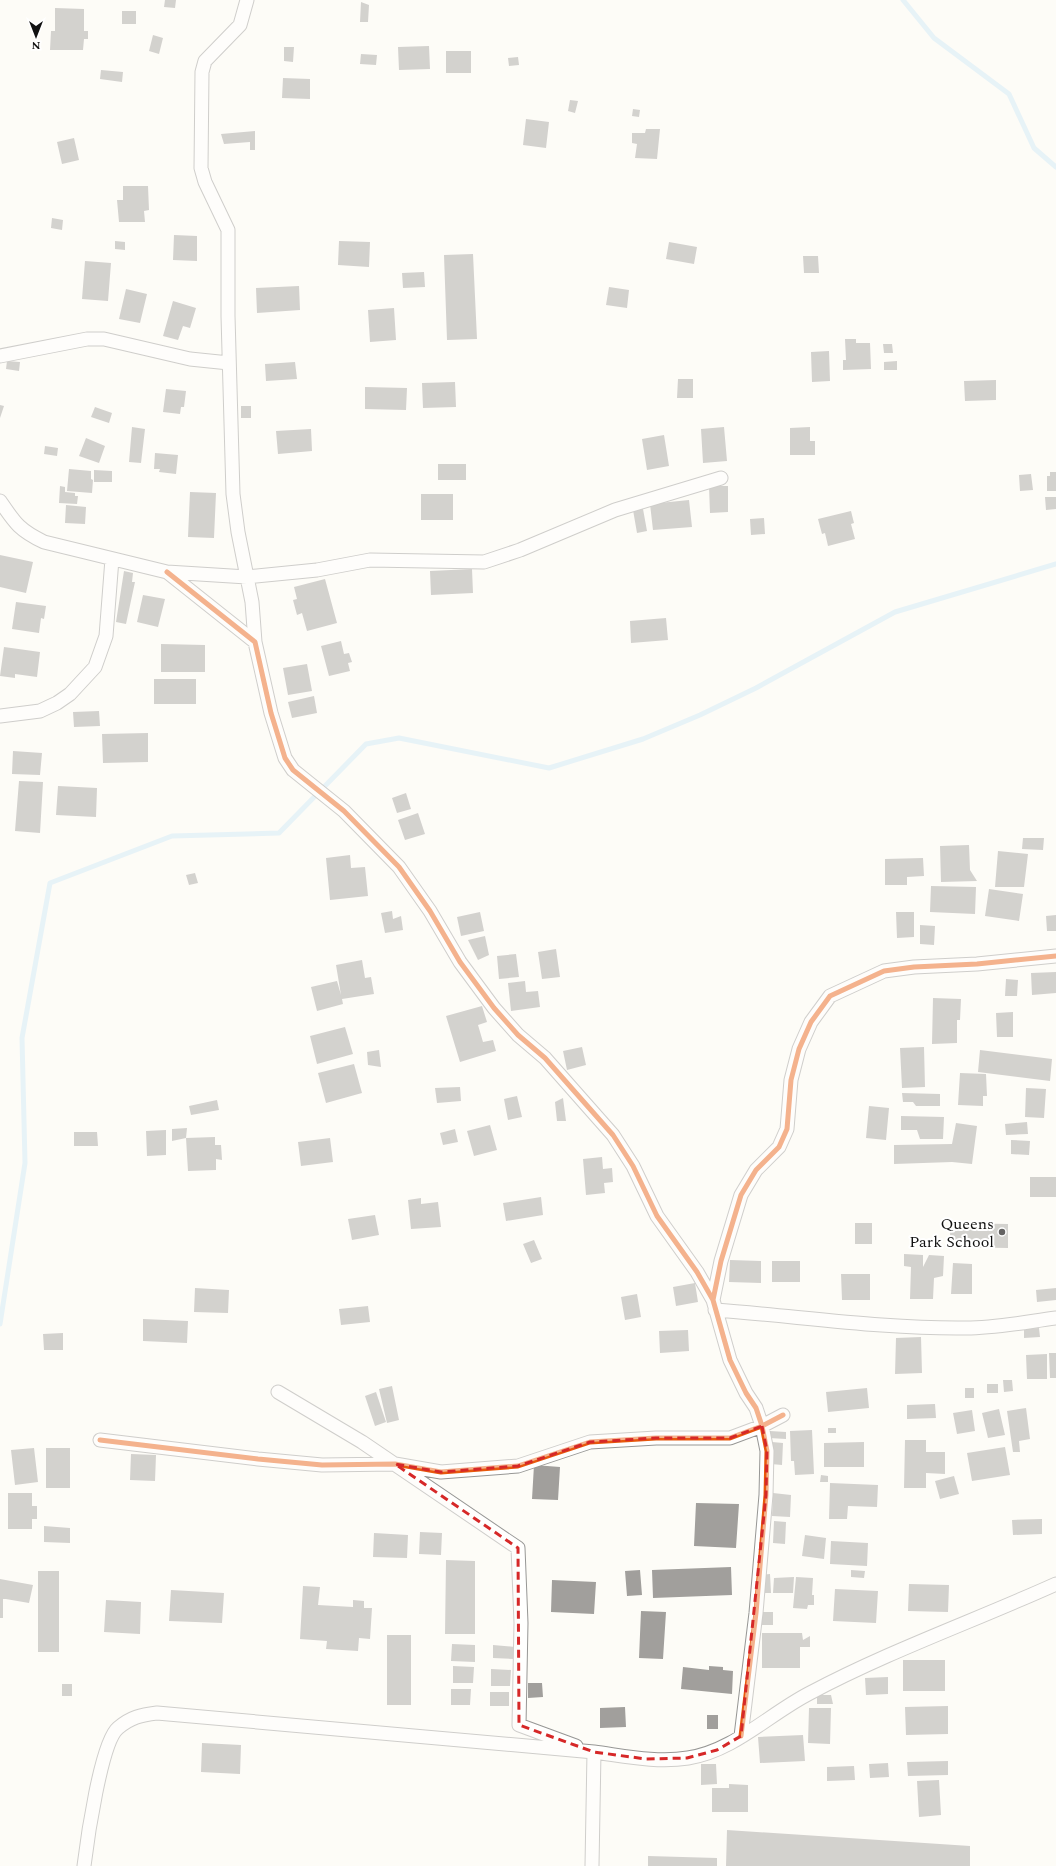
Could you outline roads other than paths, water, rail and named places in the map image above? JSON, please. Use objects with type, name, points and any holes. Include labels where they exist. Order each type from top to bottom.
[{"type":"street","points":[[247,0],[240,25],[205,61],[202,72],[201,168],[205,182],[228,230],[229,363],[233,494],[246,577],[252,602],[255,642],[279,743],[285,758],[293,770],[344,811],[399,866],[430,911],[460,962],[494,1008],[518,1035],[545,1058],[613,1135],[633,1166],[657,1216],[697,1272],[714,1305],[730,1360],[756,1408],[762,1426],[767,1451],[766,1495],[756,1613],[741,1736]]},
{"type":"street","points":[[0,356],[87,339],[104,339],[190,359],[229,363]]},
{"type":"street","points":[[0,501],[17,526],[26,534],[44,542],[167,572],[246,577],[317,570],[370,560],[484,562],[520,550],[614,510],[721,478]]},
{"type":"street","points":[[0,716],[40,711],[70,694],[95,666],[106,636],[112,559]]},
{"type":"street","points":[[167,572],[255,642]]},
{"type":"street","points":[[714,1305],[721,1262],[741,1195],[756,1170],[779,1147],[787,1129],[791,1080],[799,1049],[811,1022],[830,996],[884,972],[914,967],[976,964],[1056,956]]},
{"type":"street","points":[[714,1305],[885,1325],[966,1328],[1019,1325],[1056,1318]]},
{"type":"street","points":[[278,1392],[395,1464],[518,1548],[521,1623],[519,1725],[594,1752]]},
{"type":"street","points":[[100,1440],[322,1465],[395,1464],[441,1472],[518,1466],[590,1442],[656,1438],[730,1438],[762,1426],[783,1415]]},
{"type":"street","points":[[84,1866],[98,1783],[109,1742],[117,1728],[136,1716],[157,1714],[594,1752],[646,1759],[687,1758],[717,1750],[809,1694],[882,1658],[1056,1584]]},
{"type":"street","points":[[592,1866],[594,1752]]},
{"type":"waterway","points":[[903,0],[934,38],[1009,94],[1034,148],[1056,167]]},
{"type":"waterway","points":[[0,1324],[25,1163],[22,1038],[50,883],[172,836],[279,833],[366,744],[399,738],[549,768],[643,739],[700,715],[756,688],[895,612],[1056,564]]},
{"type":"place","name":"Queens Park School","points":[[1002,1232]]}]
